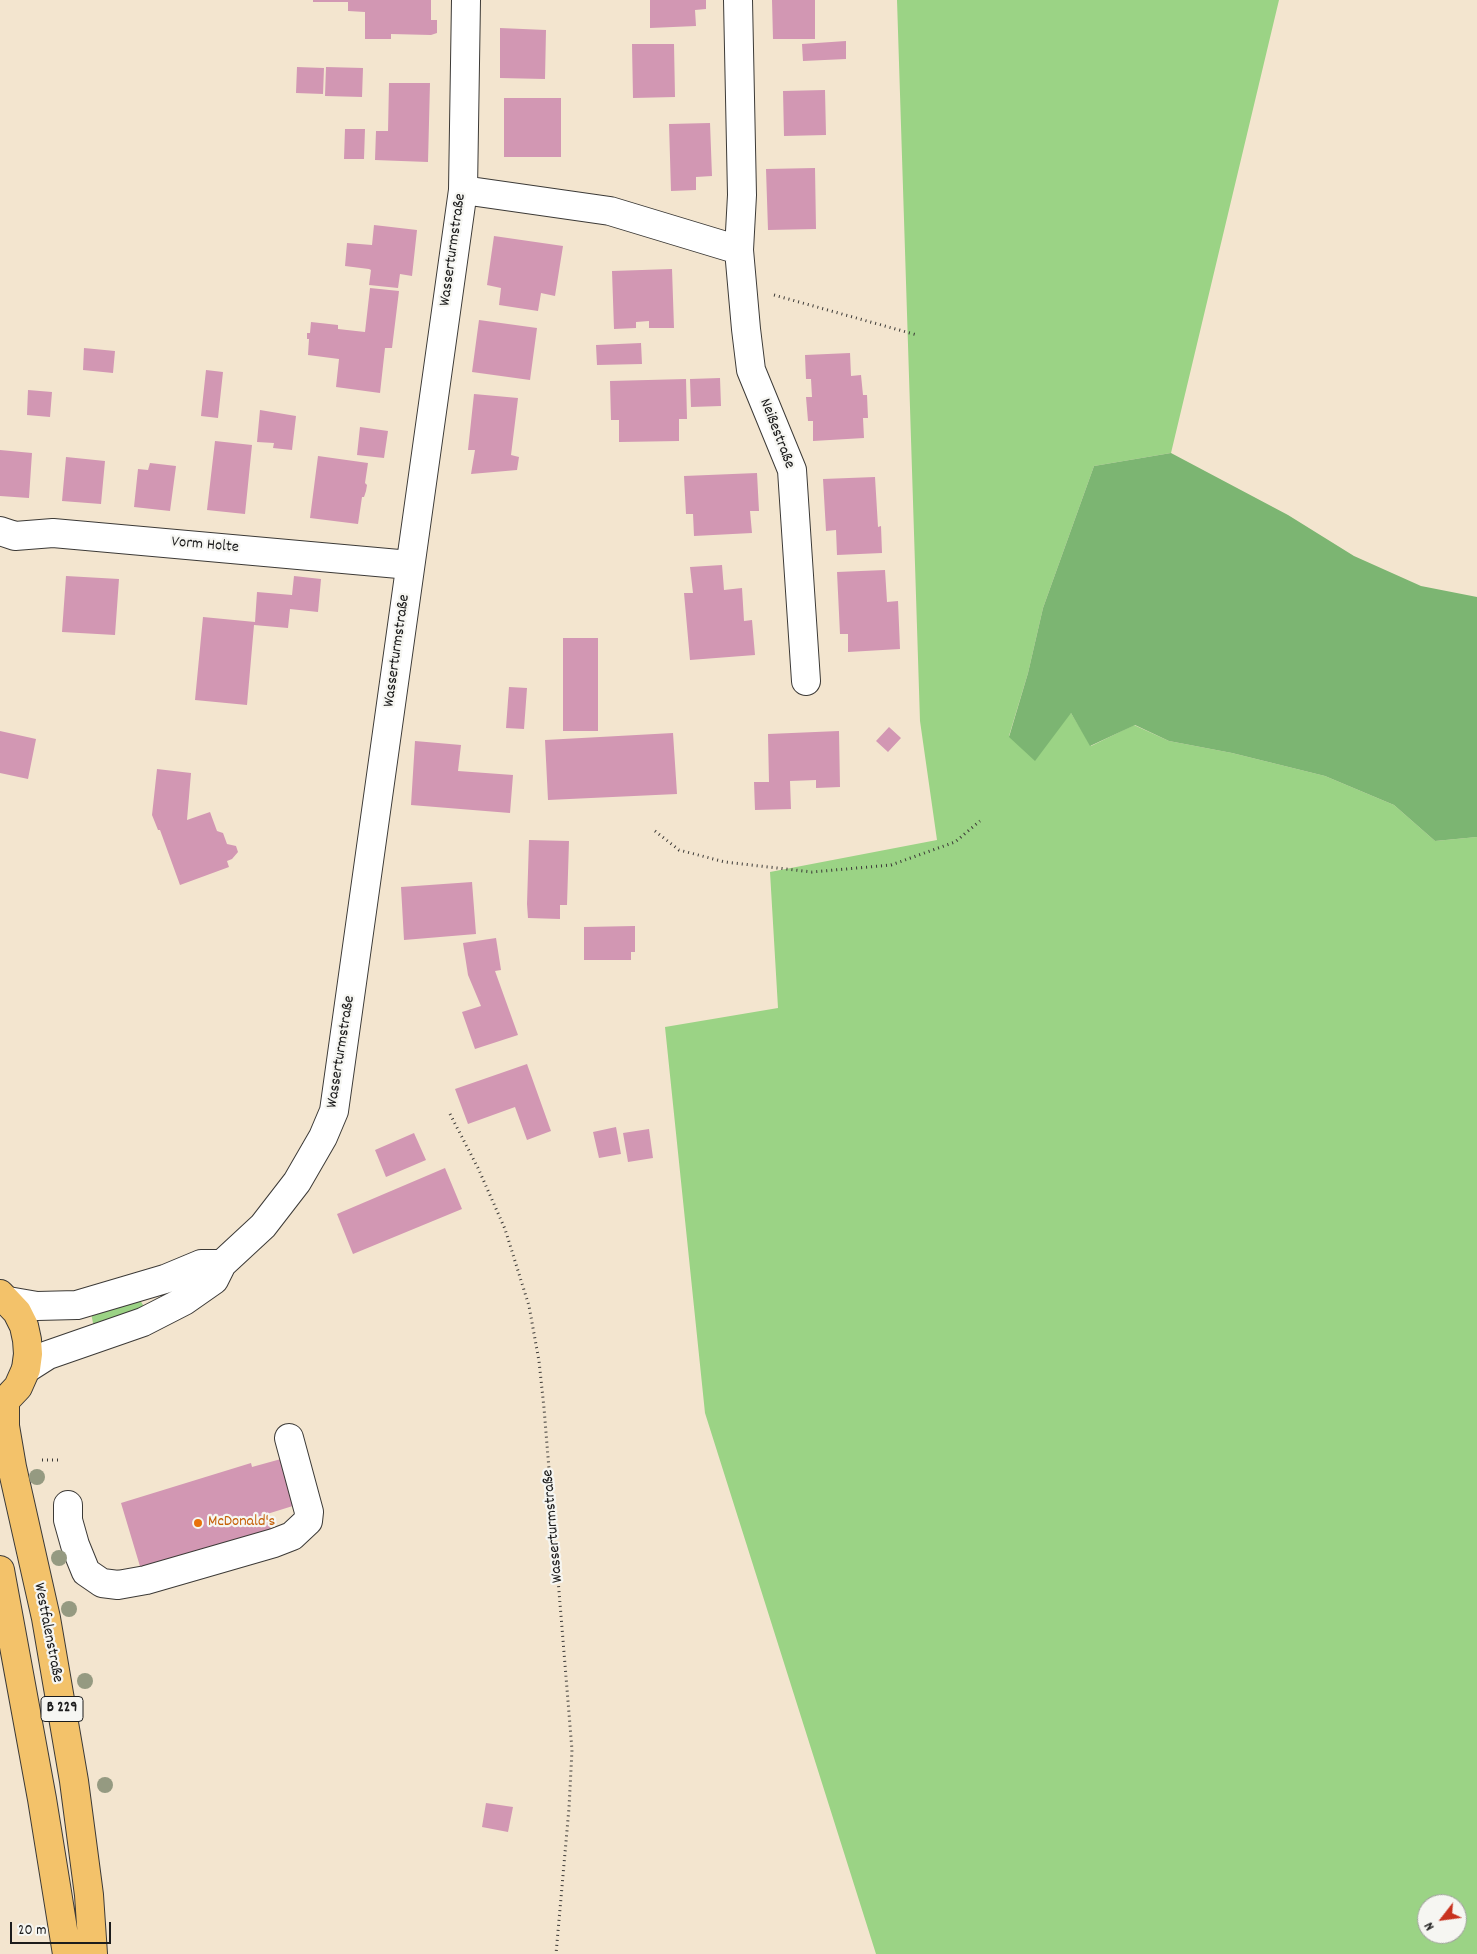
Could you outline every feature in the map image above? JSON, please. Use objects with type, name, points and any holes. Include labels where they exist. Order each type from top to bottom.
[{"type":"main road","points":[[2,1404],[18,1387],[26,1368],[28,1354],[28,1340],[17,1312],[4,1297]]},
{"type":"main road","name":"Westfalenstraße","points":[[2,1404],[12,1467],[46,1618],[74,1781],[89,1895],[93,1954]]},
{"type":"main road","name":"B 229","points":[[0,1570],[42,1799],[67,1954]]},
{"type":"street","name":"Wasserturmstraße","points":[[26,1368],[48,1355],[143,1322],[184,1301],[214,1280],[222,1264],[263,1226],[297,1182],[323,1137],[334,1112],[463,190],[466,0]]},
{"type":"street","name":"Neißestraße","points":[[738,0],[742,194],[739,250],[742,286],[751,370],[792,470],[806,681]]},
{"type":"street","points":[[463,190],[610,211],[739,250]]},
{"type":"street","name":"Vorm Holte","points":[[0,531],[15,536],[53,532],[410,565]]},
{"type":"street","points":[[4,1297],[37,1306],[77,1305],[156,1282],[202,1264],[222,1264]]},
{"type":"street","points":[[68,1505],[68,1520],[75,1545],[86,1572],[102,1583],[118,1585],[146,1580],[274,1544],[292,1536],[308,1521],[309,1512],[290,1438]]},
{"type":"path","points":[[742,286],[917,335]]},
{"type":"path","points":[[656,831],[679,850],[725,862],[812,872],[891,865],[956,842],[980,821]]},
{"type":"path","name":"Wasserturmstraße","points":[[450,1114],[478,1168],[505,1229],[528,1306],[539,1362],[572,1750],[569,1808],[556,1954]]},
{"type":"green space","points":[[897,0],[1279,0],[1171,453],[1094,466],[1043,608],[1028,673],[1009,736],[1071,713],[1091,746],[1134,725],[1169,741],[1232,753],[1325,776],[1394,805],[1435,841],[1477,837],[1477,1954],[876,1954],[705,1413],[665,1027],[778,1008],[770,872],[937,840],[920,721]]},
{"type":"green space","points":[[1171,453],[1288,515],[1354,556],[1421,586],[1477,597],[1477,837],[1435,841],[1394,805],[1325,776],[1232,753],[1169,741],[1135,725],[1090,746],[1071,713],[1035,761],[1009,737],[1028,673],[1043,608],[1094,466]]},
{"type":"green space","points":[[140,1300],[143,1305],[142,1311],[94,1328],[91,1313]]},
{"type":"building","points":[[313,0],[431,0],[431,20],[437,20],[437,33],[431,35],[391,34],[391,39],[365,39],[365,12],[348,11],[348,2],[313,2]]},
{"type":"building","points":[[650,0],[706,0],[706,9],[695,10],[696,26],[650,28]]},
{"type":"building","points":[[772,0],[815,0],[815,39],[773,39]]},
{"type":"building","points":[[500,28],[546,30],[545,79],[500,78]]},
{"type":"building","points":[[846,41],[846,59],[803,61],[802,44]]},
{"type":"building","points":[[632,44],[674,44],[675,97],[633,98]]},
{"type":"building","points":[[297,67],[324,68],[323,94],[296,93]]},
{"type":"building","points":[[326,67],[363,68],[362,97],[325,96]]},
{"type":"building","points":[[389,83],[430,83],[428,162],[375,160],[376,131],[388,131]]},
{"type":"building","points":[[825,90],[826,135],[784,136],[783,91]]},
{"type":"building","points":[[504,98],[561,98],[561,157],[504,157]]},
{"type":"building","points":[[710,123],[712,176],[696,177],[696,190],[671,191],[669,124]]},
{"type":"building","points":[[345,129],[365,129],[364,159],[344,159]]},
{"type":"building","points":[[815,168],[816,229],[768,230],[766,169]]},
{"type":"building","points":[[374,225],[417,230],[412,276],[400,274],[398,288],[369,285],[371,270],[345,266],[347,243],[372,245]]},
{"type":"building","points":[[494,236],[563,246],[555,296],[541,293],[538,311],[499,305],[501,288],[487,285]]},
{"type":"building","points":[[672,269],[674,328],[649,328],[649,321],[636,322],[636,328],[614,329],[612,271]]},
{"type":"building","points":[[370,288],[399,291],[392,348],[385,348],[380,393],[336,387],[339,359],[308,355],[309,339],[307,339],[307,333],[310,333],[311,322],[338,325],[338,329],[365,332]]},
{"type":"building","points":[[479,320],[537,328],[530,380],[472,372]]},
{"type":"building","points":[[641,343],[642,364],[597,365],[596,345]]},
{"type":"building","points":[[84,348],[115,351],[113,373],[83,370]]},
{"type":"building","points":[[850,353],[851,376],[861,375],[863,395],[867,395],[868,418],[863,418],[864,438],[813,441],[813,421],[808,421],[806,397],[812,397],[811,379],[806,379],[805,355]]},
{"type":"building","points":[[206,370],[223,372],[218,418],[201,416]]},
{"type":"building","points":[[720,378],[721,406],[691,407],[690,379]]},
{"type":"building","points":[[686,379],[687,419],[679,419],[679,441],[619,442],[619,420],[611,420],[610,381]]},
{"type":"building","points":[[28,390],[52,392],[50,417],[27,415]]},
{"type":"building","points":[[474,394],[518,398],[511,455],[519,457],[517,470],[471,474],[475,450],[468,450]]},
{"type":"building","points":[[260,410],[296,416],[292,450],[273,448],[274,443],[257,442]]},
{"type":"building","points":[[360,427],[388,431],[384,458],[357,455]]},
{"type":"building","points":[[215,441],[252,445],[245,514],[207,510]]},
{"type":"building","points":[[0,450],[32,453],[29,498],[0,496]]},
{"type":"building","points":[[318,456],[368,463],[365,483],[367,485],[364,497],[362,497],[358,524],[310,518]]},
{"type":"building","points":[[66,457],[105,461],[101,504],[62,501]]},
{"type":"building","points":[[150,463],[176,466],[170,511],[134,507],[138,469],[148,470]]},
{"type":"building","points":[[757,473],[759,511],[750,511],[752,533],[694,536],[693,514],[686,514],[684,476]]},
{"type":"building","points":[[875,477],[878,527],[881,526],[882,553],[837,555],[836,530],[826,531],[823,479]]},
{"type":"building","points":[[722,565],[724,590],[742,588],[744,621],[752,620],[755,655],[690,660],[684,593],[693,593],[690,567]]},
{"type":"building","points":[[885,570],[887,602],[898,601],[900,649],[848,652],[848,634],[840,634],[837,572]]},
{"type":"building","points":[[66,576],[119,579],[115,635],[62,632]]},
{"type":"building","points":[[294,576],[321,579],[318,612],[290,609],[288,628],[254,625],[247,705],[195,700],[203,617],[255,622],[257,592],[292,595]]},
{"type":"building","points":[[563,638],[598,638],[598,731],[563,731]]},
{"type":"building","points":[[509,687],[527,688],[524,729],[506,728]]},
{"type":"building","points":[[889,727],[901,738],[888,752],[876,741]]},
{"type":"building","points":[[0,731],[36,739],[28,779],[0,773]]},
{"type":"building","points":[[839,731],[840,787],[816,788],[816,780],[790,781],[791,809],[755,810],[754,782],[769,782],[768,734]]},
{"type":"building","points":[[673,733],[677,794],[548,800],[545,740]]},
{"type":"building","points":[[415,741],[461,745],[458,771],[513,775],[510,813],[411,805]]},
{"type":"building","points":[[157,769],[191,773],[187,820],[210,812],[217,831],[223,833],[227,844],[236,846],[238,852],[232,859],[227,861],[229,867],[180,885],[160,830],[158,830],[152,815]]},
{"type":"building","points":[[529,840],[569,841],[567,905],[560,905],[560,919],[528,918]]},
{"type":"building","points":[[472,882],[476,934],[404,940],[401,887]]},
{"type":"building","points":[[635,926],[635,952],[631,952],[631,960],[584,960],[584,927]]},
{"type":"building","points":[[496,938],[501,970],[495,971],[518,1035],[475,1049],[462,1012],[481,1006],[468,975],[463,943]]},
{"type":"building","points":[[527,1064],[551,1131],[527,1140],[515,1107],[468,1124],[455,1089]]},
{"type":"building","points":[[616,1127],[621,1154],[599,1158],[593,1132]]},
{"type":"building","points":[[649,1129],[653,1158],[628,1162],[623,1133]]},
{"type":"building","points":[[414,1133],[426,1160],[386,1177],[375,1150]]},
{"type":"building","points":[[445,1168],[462,1209],[353,1254],[337,1214]]},
{"type":"building","name":"McDonald's","points":[[281,1459],[296,1505],[267,1514],[272,1533],[142,1573],[121,1503],[251,1463],[252,1467]]},
{"type":"building","points":[[486,1803],[513,1807],[508,1832],[482,1827]]},
{"type":"place","name":"McDonald's","points":[[198,1523]]}]
